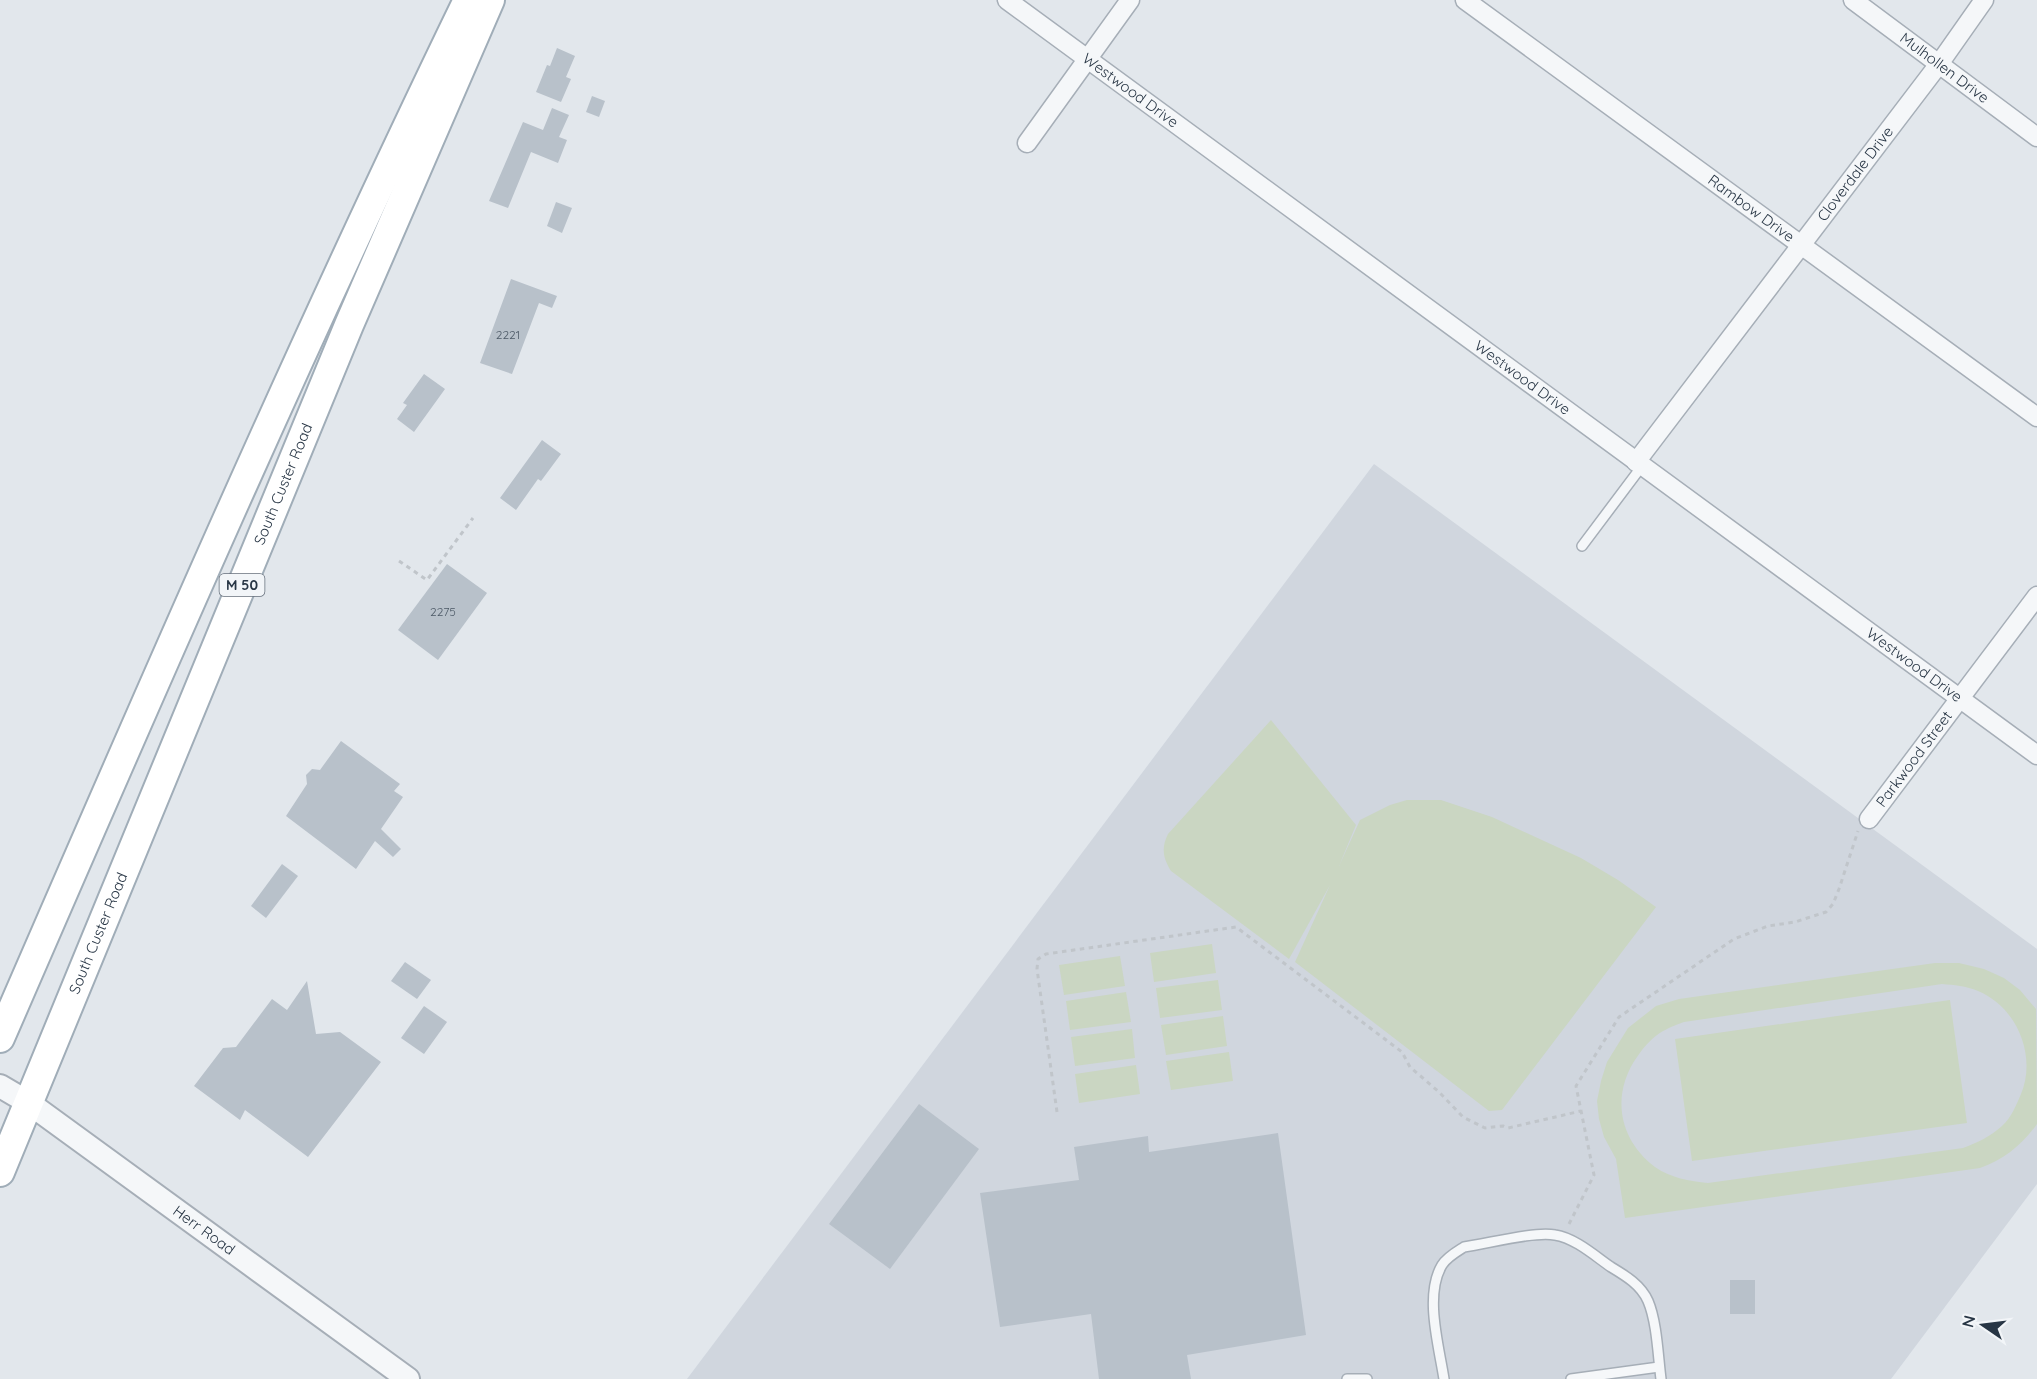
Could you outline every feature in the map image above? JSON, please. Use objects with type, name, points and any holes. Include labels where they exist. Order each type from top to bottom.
[{"type":"main road","name":"M 50","points":[[0,1038],[182,619],[321,308],[468,0]]},
{"type":"main road","name":"South Custer Road","points":[[0,1172],[349,325],[490,0]]},
{"type":"street","name":"Westwood Drive","points":[[1007,0],[2037,755]]},
{"type":"street","points":[[1027,143],[1130,0]]},
{"type":"street","name":"Rambow Drive","points":[[1465,0],[2037,417]]},
{"type":"street","name":"Mulhollen Drive","points":[[1853,0],[2037,137]]},
{"type":"street","name":"Cloverdale Drive","points":[[1639,464],[1800,245],[1940,64],[1984,0]]},
{"type":"street","name":"Parkwood Street","points":[[1864,823],[2037,596]]},
{"type":"street","name":"Herr Road","points":[[0,1086],[29,1103],[408,1379]]},
{"type":"lane","points":[[1582,546],[1639,464]]},
{"type":"lane","points":[[1444,1379],[1433,1294],[1443,1263],[1464,1247],[1542,1234],[1568,1239],[1640,1288],[1648,1301],[1661,1379]]},
{"type":"lane","points":[[1572,1379],[1659,1367]]},
{"type":"lane","points":[[1347,1379],[1367,1379]]},
{"type":"path","points":[[399,561],[427,580],[473,518]]},
{"type":"path","points":[[1569,1224],[1594,1175],[1576,1086],[1619,1017],[1734,939],[1768,926],[1795,922],[1827,912],[1833,904],[1864,823]]},
{"type":"path","points":[[1057,1112],[1037,969],[1038,958],[1046,954],[1236,927],[1402,1052],[1410,1067],[1463,1117],[1485,1128],[1503,1126],[1508,1128],[1581,1111]]},
{"type":"shaded area","points":[[1374,464],[2037,949],[2037,1184],[1891,1379],[687,1379]]},
{"type":"green space","points":[[1271,720],[1356,825],[1339,866],[1360,820],[1390,805],[1407,800],[1441,800],[1492,817],[1581,858],[1618,880],[1656,907],[1502,1110],[1489,1111],[1295,962],[1330,885],[1289,959],[1171,871],[1164,853],[1164,844],[1168,834]]},
{"type":"green space","points":[[1212,944],[1216,973],[1154,982],[1150,953]]},
{"type":"green space","points":[[1120,956],[1125,986],[1064,995],[1059,965]]},
{"type":"green space","points":[[1935,963],[1959,963],[1984,969],[2004,978],[2020,990],[2036,1009],[2037,1124],[2012,1151],[1980,1168],[1625,1218],[1616,1159],[1604,1137],[1599,1119],[1597,1101],[1601,1081],[1607,1062],[1628,1028],[1656,1006],[1679,999]],"holes":[[[1942,984],[1974,989],[1992,998],[2013,1021],[2025,1049],[2027,1064],[2025,1079],[2013,1111],[1998,1130],[1973,1144],[1963,1148],[1708,1183],[1687,1180],[1661,1171],[1643,1156],[1626,1130],[1622,1115],[1622,1101],[1629,1071],[1647,1044],[1669,1028],[1684,1022]]]},
{"type":"green space","points":[[1218,980],[1222,1010],[1160,1018],[1156,988]]},
{"type":"green space","points":[[1126,992],[1131,1022],[1070,1030],[1066,1001]]},
{"type":"green space","points":[[1950,1000],[1967,1123],[1692,1161],[1675,1039]]},
{"type":"green space","points":[[1223,1016],[1227,1046],[1166,1055],[1161,1025]]},
{"type":"green space","points":[[1132,1029],[1135,1058],[1075,1066],[1071,1037]]},
{"type":"green space","points":[[1229,1052],[1233,1081],[1171,1090],[1166,1061]]},
{"type":"green space","points":[[1136,1065],[1140,1094],[1079,1103],[1075,1074]]},
{"type":"building","points":[[557,48],[575,56],[566,77],[571,79],[561,102],[536,92]]},
{"type":"building","points":[[592,96],[605,101],[599,117],[586,112]]},
{"type":"building","points":[[552,108],[569,115],[559,137],[567,140],[558,163],[531,152],[508,208],[489,201],[523,122],[543,130]]},
{"type":"building","points":[[556,202],[572,208],[562,233],[547,226]]},
{"type":"building","points":[[511,279],[557,296],[552,308],[539,303],[512,374],[480,363]]},
{"type":"building","points":[[424,374],[445,389],[414,432],[397,419],[407,405],[403,403]]},
{"type":"building","points":[[542,440],[561,454],[541,481],[538,479],[516,510],[500,498]]},
{"type":"building","points":[[447,564],[487,593],[438,660],[398,630]]},
{"type":"building","points":[[341,741],[400,784],[394,791],[403,797],[381,829],[401,849],[393,857],[375,841],[356,869],[286,816],[307,784],[306,775],[312,769],[320,770]]},
{"type":"building","points":[[282,864],[298,876],[266,918],[251,906]]},
{"type":"building","points":[[405,962],[431,980],[417,999],[391,981]]},
{"type":"building","points":[[307,981],[316,1034],[340,1032],[381,1062],[308,1157],[245,1110],[240,1120],[194,1086],[223,1048],[236,1047],[272,999],[287,1010]]},
{"type":"building","points":[[424,1006],[447,1022],[424,1054],[401,1038]]},
{"type":"building","points":[[919,1104],[979,1149],[890,1269],[829,1224]]},
{"type":"building","points":[[1278,1133],[1306,1335],[1187,1355],[1191,1379],[1099,1379],[1091,1314],[1000,1327],[980,1193],[1079,1180],[1074,1147],[1148,1136],[1149,1152]]},
{"type":"building","points":[[1730,1280],[1755,1280],[1755,1314],[1730,1314]]}]
